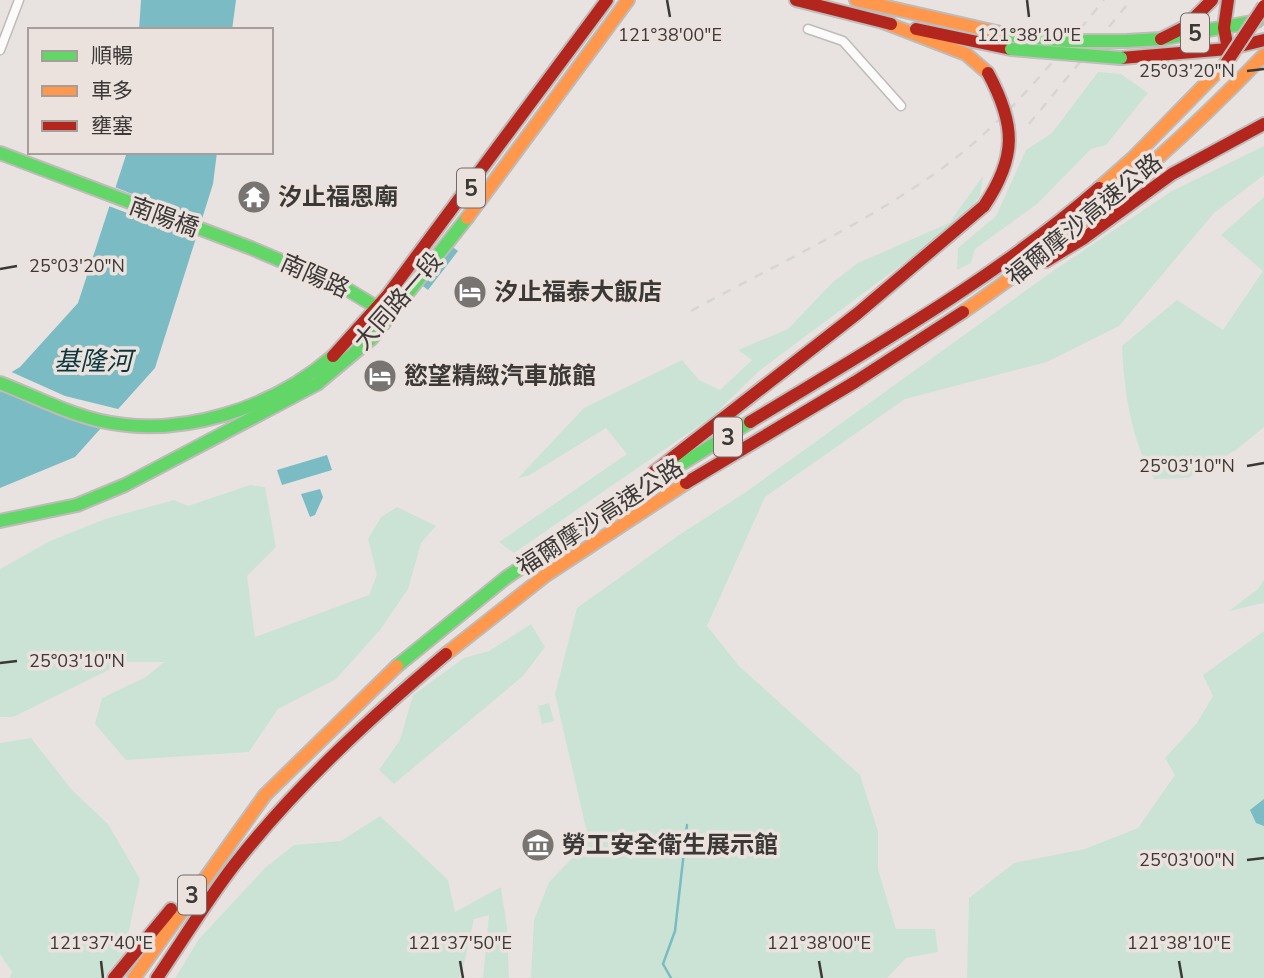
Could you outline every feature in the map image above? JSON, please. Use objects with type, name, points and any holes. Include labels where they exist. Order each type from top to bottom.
[{"type":"main road","name":"大同路一段","points":[[0,383],[73,413],[117,424],[181,423],[210,419],[251,405],[323,366],[361,331],[470,190],[607,0]]},
{"type":"main road","name":"大同路一段","points":[[0,521],[41,515],[103,495],[317,384],[372,338],[390,316],[481,200],[628,0]]},
{"type":"main road","name":"5","points":[[796,0],[883,22],[1012,49],[1121,58],[1227,55],[1264,40]]},
{"type":"main road","name":"5","points":[[856,0],[1009,35],[1067,41],[1161,39],[1264,19]]},
{"type":"main road","points":[[1161,39],[1185,27],[1212,0]]},
{"type":"main road","points":[[1227,55],[1224,28],[1228,0]]},
{"type":"main road","points":[[1227,55],[1264,6]]},
{"type":"main road","points":[[611,507],[858,313],[984,206],[999,186],[1008,165],[1011,142],[1001,94],[988,73],[966,54],[883,22]]},
{"type":"main road","name":"福爾摩沙高速公路","points":[[134,978],[251,813],[321,737],[394,669],[507,577],[611,507],[952,299],[1061,221],[1133,158],[1215,73],[1227,55],[1264,25]]},
{"type":"main road","name":"福爾摩沙高速公路","points":[[157,978],[247,849],[341,748],[506,605],[624,523],[854,383],[1018,274],[1136,180],[1264,55]]},
{"type":"main road","points":[[1018,274],[1062,253],[1144,192],[1217,146],[1264,124]]},
{"type":"main road","name":"南陽橋","points":[[0,153],[77,186],[251,248]]},
{"type":"main road","name":"南陽路","points":[[251,248],[354,292],[377,308]]},
{"type":"main road","points":[[114,978],[251,813]]},
{"type":"street","points":[[0,50],[19,0]]},
{"type":"street","points":[[808,29],[843,41],[901,106]]},
{"type":"street","points":[[377,308],[390,316]]},
{"type":"green space","points":[[1098,72],[1121,74],[1148,93],[1106,145],[1091,149],[1037,204],[975,249],[971,263],[957,270],[958,248],[996,216],[1026,150],[1052,133]]},
{"type":"green space","points":[[1264,146],[1264,175],[1214,213],[1119,326],[1047,362],[905,399],[765,497],[707,626],[739,666],[860,775],[878,831],[878,869],[896,929],[935,929],[938,952],[906,958],[887,978],[531,978],[534,920],[549,882],[589,841],[555,694],[577,608],[679,535],[743,494],[1053,271],[1172,191]]},
{"type":"green space","points":[[983,176],[980,196],[960,221],[759,371],[713,416],[514,553],[499,542],[627,454],[606,428],[528,476],[518,478],[584,408],[682,360],[699,380],[720,390],[752,360],[738,350],[788,329],[833,282],[858,263],[949,223]]},
{"type":"green space","points":[[1264,197],[1264,427],[1236,450],[1188,478],[1154,479],[1134,432],[1122,346],[1177,300],[1223,330],[1263,271],[1221,235]]},
{"type":"green space","points":[[250,485],[265,487],[276,547],[247,576],[255,637],[369,595],[377,575],[368,539],[381,517],[397,507],[436,526],[421,543],[408,589],[380,630],[336,679],[278,709],[249,752],[126,760],[95,724],[102,698],[146,677],[164,662],[125,662],[13,717],[0,717],[0,569],[50,541],[105,519],[174,500],[188,506]]},
{"type":"green space","points":[[1264,580],[1264,603],[1229,611],[1258,589]]},
{"type":"green space","points":[[531,624],[545,647],[523,676],[394,784],[379,770],[400,740],[413,695],[464,658],[489,651]]},
{"type":"green space","points":[[1264,631],[1264,978],[967,978],[969,898],[1014,863],[1085,849],[1138,828],[1175,775],[1165,758],[1197,723],[1213,696],[1203,675]]},
{"type":"green space","points":[[549,703],[554,721],[542,724],[538,706]]},
{"type":"green space","points":[[31,738],[72,790],[108,824],[140,879],[124,953],[103,978],[10,978],[12,972],[0,954],[0,743]]},
{"type":"green space","points":[[380,816],[448,880],[455,912],[501,887],[507,928],[509,978],[483,978],[489,915],[474,919],[459,978],[175,978],[199,939],[265,868],[294,845],[341,841]]},
{"type":"water","points":[[141,0],[236,0],[232,28],[139,28]]},
{"type":"water","name":"基隆河","points":[[126,154],[217,154],[213,184],[155,368],[75,457],[0,488],[0,379],[20,367],[78,303]]},
{"type":"water","points":[[450,245],[458,251],[428,290],[419,283]]},
{"type":"water","points":[[327,455],[332,470],[282,485],[277,470]]},
{"type":"water","points":[[320,489],[323,497],[315,515],[310,517],[301,494]]},
{"type":"water","points":[[1264,799],[1264,826],[1256,823],[1250,810]]},
{"type":"pier","points":[[112,186],[205,223],[199,240],[106,205]]},
{"type":"pier","points":[[7,370],[65,396],[122,410],[108,425],[0,388],[0,375]]},
{"type":"waterway","points":[[671,978],[663,964],[675,931],[687,825]]},
{"type":"railway","points":[[691,311],[878,210],[961,154],[984,134],[1046,69],[1104,0]]},
{"type":"railway","points":[[1029,124],[1131,0]]},
{"type":"traffic: fast","points":[[1126,41],[1161,39],[1257,21]]},
{"type":"traffic: fast","points":[[1009,35],[1067,41],[1126,41]]},
{"type":"traffic: fast","points":[[1011,49],[1121,58]]},
{"type":"traffic: fast","points":[[0,153],[251,248],[345,288],[378,308]]},
{"type":"traffic: fast","points":[[0,521],[77,505],[125,485],[317,384],[372,338],[467,218]]},
{"type":"traffic: fast","points":[[0,383],[88,418],[131,426],[163,426],[224,415],[254,404],[283,391],[333,356]]},
{"type":"traffic: fast","points":[[397,666],[507,577],[611,507],[750,422]]},
{"type":"traffic: slow","points":[[467,218],[628,0]]},
{"type":"traffic: slow","points":[[856,0],[1009,35]]},
{"type":"traffic: slow","points":[[883,22],[966,54],[988,73]]},
{"type":"traffic: slow","points":[[963,312],[1044,253],[1120,191],[1194,125],[1264,55]]},
{"type":"traffic: slow","points":[[1099,188],[1133,158],[1227,62]]},
{"type":"traffic: slow","points":[[446,654],[546,575],[686,483]]},
{"type":"traffic: slow","points":[[134,978],[265,795],[397,666]]},
{"type":"traffic: jam","points":[[333,356],[387,296],[607,0]]},
{"type":"traffic: jam","points":[[796,0],[891,24]]},
{"type":"traffic: jam","points":[[1161,39],[1185,27],[1212,0]]},
{"type":"traffic: jam","points":[[1228,0],[1224,28],[1228,49]]},
{"type":"traffic: jam","points":[[1227,62],[1264,6]]},
{"type":"traffic: jam","points":[[916,29],[1011,49]]},
{"type":"traffic: jam","points":[[1121,58],[1228,49],[1264,40]]},
{"type":"traffic: jam","points":[[984,206],[1002,172],[1009,141],[1004,109],[988,73]]},
{"type":"traffic: jam","points":[[1046,261],[1084,238],[1172,174],[1264,124]]},
{"type":"traffic: jam","points":[[750,422],[974,283],[1017,253],[1099,188]]},
{"type":"traffic: jam","points":[[654,472],[858,313],[984,206]]},
{"type":"traffic: jam","points":[[686,483],[855,382],[963,312]]},
{"type":"traffic: jam","points":[[157,978],[225,878],[283,807],[362,728],[446,654]]},
{"type":"traffic: jam","points":[[114,978],[171,909]]},
{"type":"place","name":"汐止福恩廟","points":[[254,197]]},
{"type":"place","name":"汐止福泰大飯店","points":[[470,292]]},
{"type":"place","name":"慾望精緻汽車旅館","points":[[380,376]]},
{"type":"place","name":"勞工安全衛生展示館","points":[[538,845]]}]
